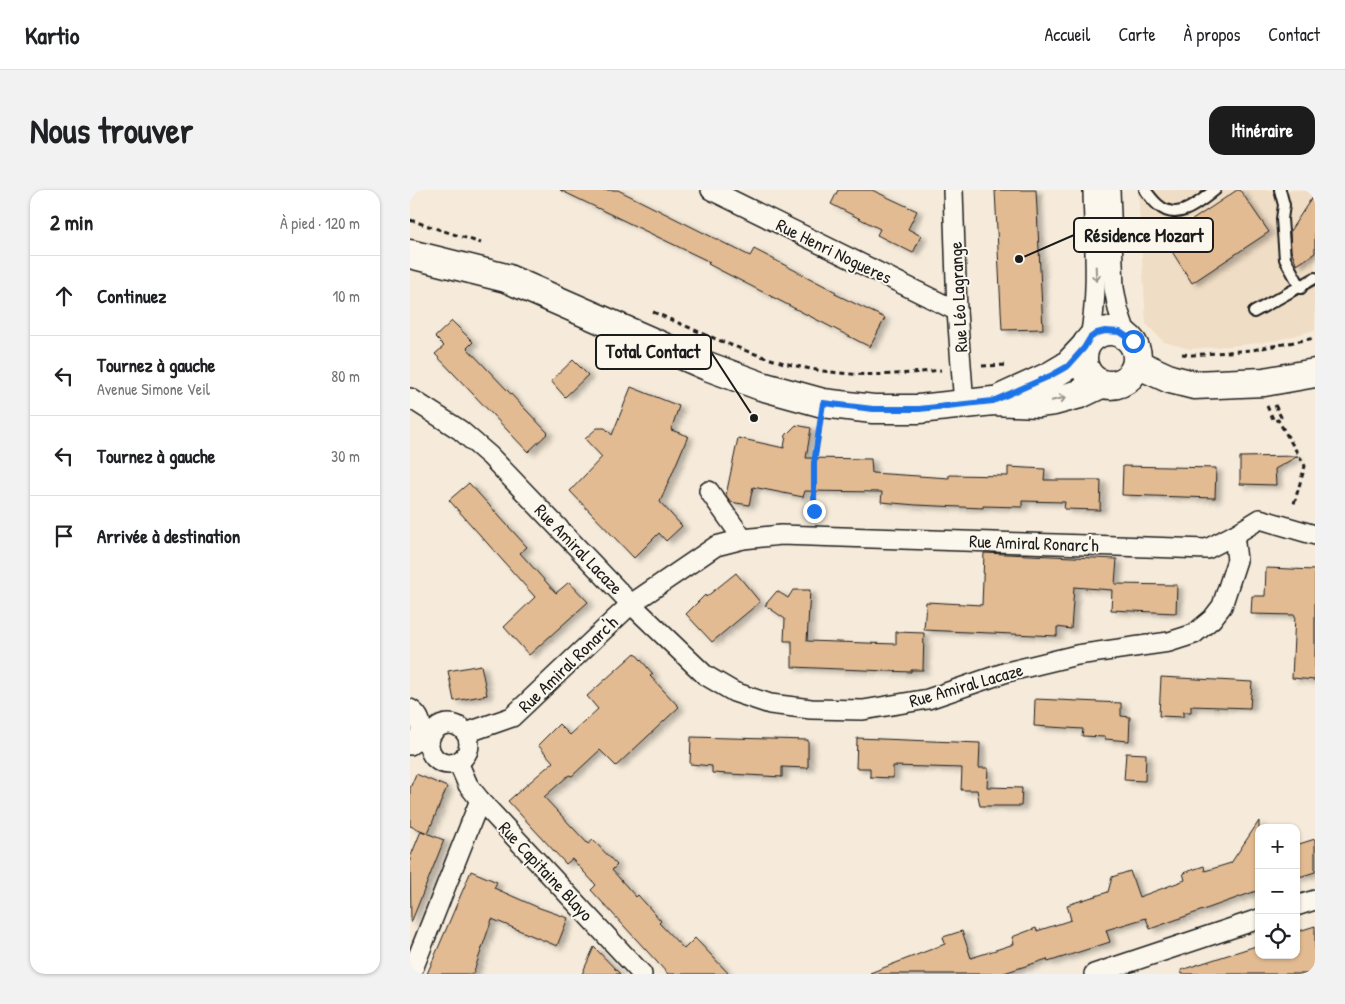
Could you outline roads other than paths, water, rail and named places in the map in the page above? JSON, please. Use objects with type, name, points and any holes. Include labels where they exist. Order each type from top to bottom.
[{"type":"main road","points":[[410,254],[506,278],[707,366],[761,386],[823,403],[873,409],[919,409],[993,401],[1038,403],[1080,394],[1101,384]]},
{"type":"main road","points":[[993,401],[1068,366],[1087,343],[1097,333],[1105,331],[1120,332],[1127,336],[1136,348],[1137,364],[1134,371],[1124,382],[1109,385],[1101,384],[1089,376],[1085,370],[1083,362],[1087,343]]},
{"type":"main road","points":[[1137,364],[1170,379],[1194,385],[1256,383],[1315,372]]},
{"type":"street","name":"Rue Henri Nogueres","points":[[711,190],[957,311]]},
{"type":"street","name":"Rue Léo Lagrange","points":[[953,190],[957,311],[964,405]]},
{"type":"street","points":[[1087,343],[1095,311],[1097,288],[1093,190]]},
{"type":"street","points":[[1110,190],[1114,288],[1118,309],[1127,336]]},
{"type":"street","name":"Rue Amiral Lacaze","points":[[410,398],[460,430],[490,456],[631,604],[705,675],[734,692],[770,704],[811,709],[863,710],[928,699],[1007,672],[1077,656],[1169,642],[1194,634],[1212,619],[1222,606],[1237,560],[1234,536]]},
{"type":"street","points":[[709,492],[743,539]]},
{"type":"street","name":"Rue Amiral Ronarc'h","points":[[466,734],[512,717],[631,604],[716,546],[743,539],[781,535],[1207,549],[1234,536],[1260,519],[1315,535]]},
{"type":"street","points":[[415,713],[429,724],[439,727]]},
{"type":"street","points":[[410,746],[419,737],[422,730],[415,713]]},
{"type":"street","points":[[410,746],[421,748],[430,753],[439,762],[445,764],[458,762],[467,753],[468,740],[466,734],[454,725],[439,727],[430,738],[430,753]]},
{"type":"street","name":"Rue Capitaine Blayo","points":[[458,762],[468,785],[480,800],[642,974]]},
{"type":"street","points":[[411,974],[480,800]]},
{"type":"street","points":[[1300,905],[1315,900]]},
{"type":"street","points":[[1094,974],[1255,919]]},
{"type":"lane","points":[[1145,190],[1159,207],[1173,213],[1190,209],[1215,190]]},
{"type":"lane","points":[[1280,190],[1284,205],[1282,219],[1285,259],[1301,288]]},
{"type":"lane","points":[[1254,312],[1301,288],[1315,278]]},
{"type":"place","name":"Résidence Mozart","points":[[1019,259]]},
{"type":"place","name":"Total Contact","points":[[754,418]]}]
